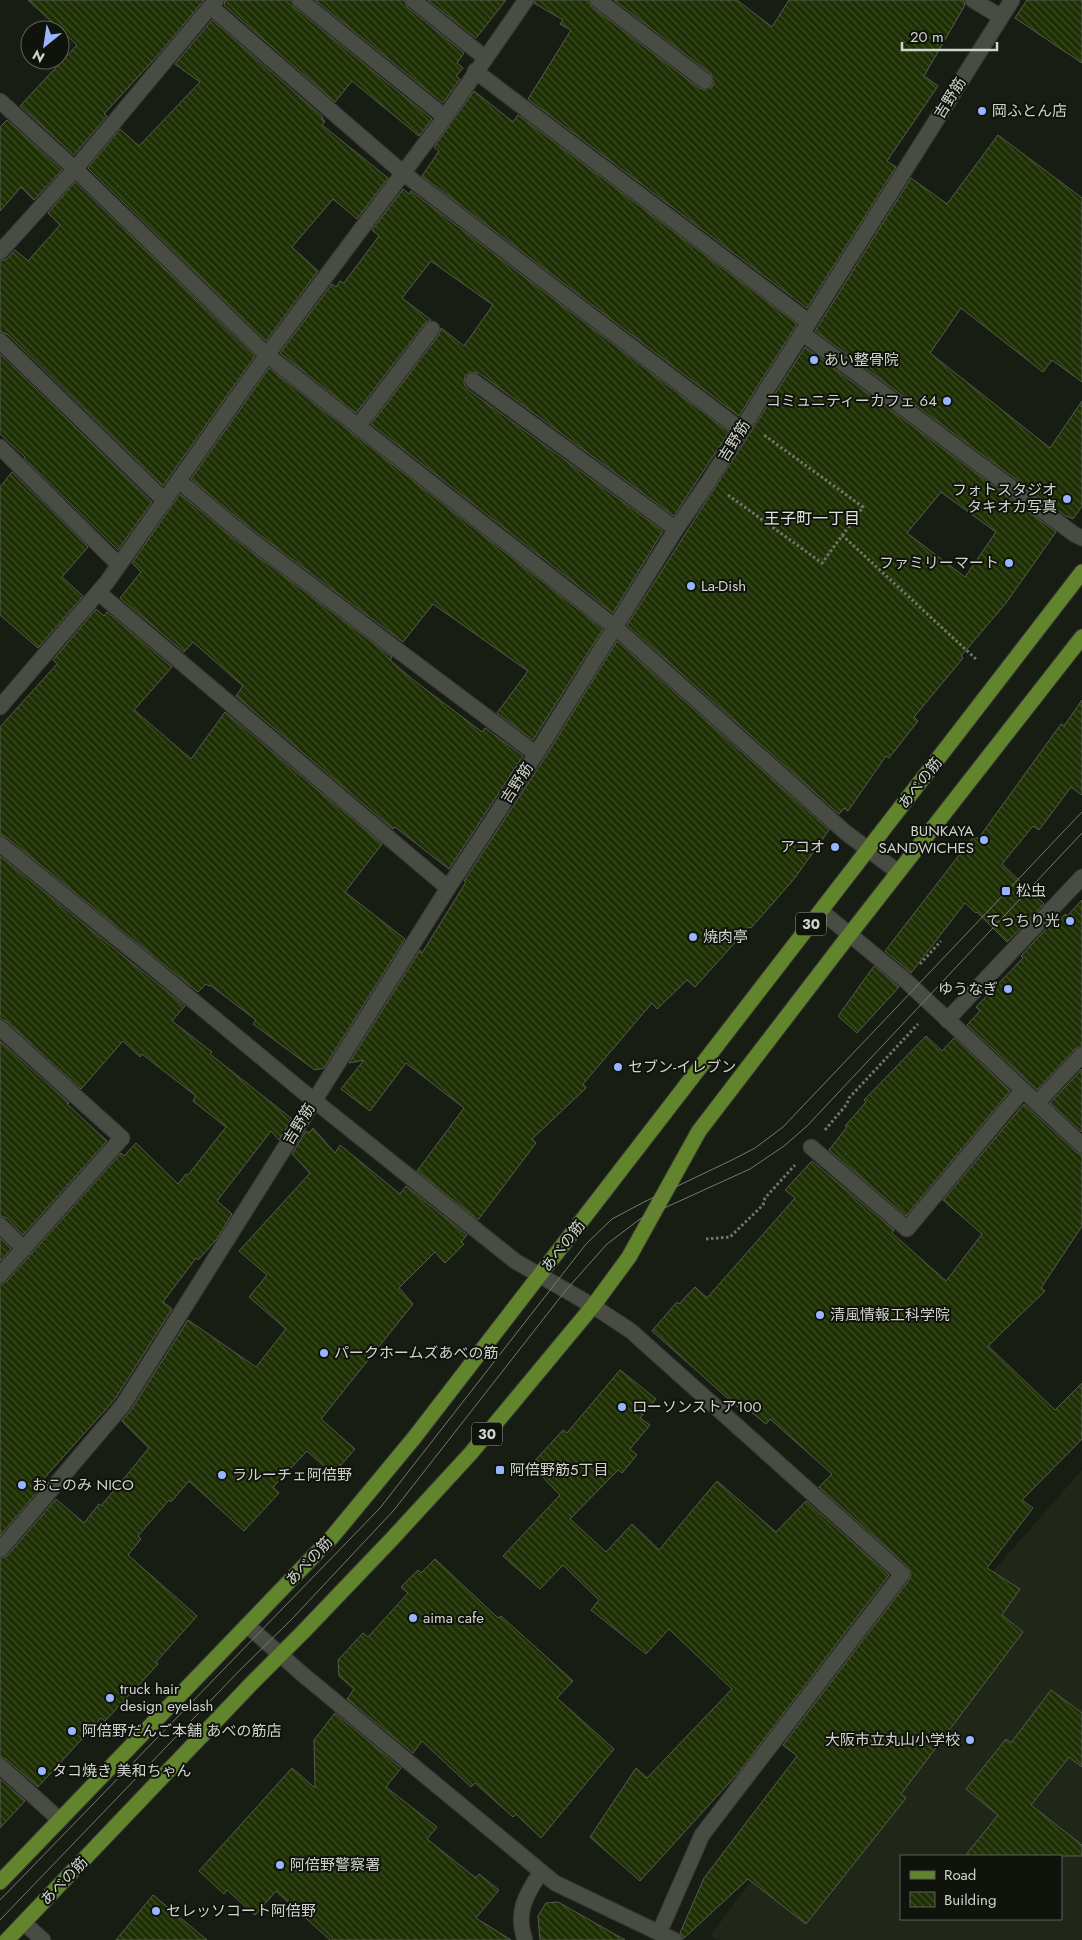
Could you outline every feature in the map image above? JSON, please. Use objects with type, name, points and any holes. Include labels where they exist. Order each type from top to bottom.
[{"type":"main road","name":"あべの筋","points":[[0,1882],[325,1544],[414,1438],[1082,572]]},
{"type":"main road","name":"あべの筋","points":[[7,1940],[391,1540],[471,1453],[593,1306],[629,1257],[699,1132],[850,934],[1082,637]]},
{"type":"street","points":[[300,0],[445,117]]},
{"type":"street","points":[[413,0],[484,57]]},
{"type":"street","points":[[0,707],[99,593],[267,355],[445,117],[484,57],[526,0]]},
{"type":"street","points":[[598,0],[705,81]]},
{"type":"street","points":[[973,0],[1001,17]]},
{"type":"street","name":"吉野筋","points":[[0,1550],[123,1405],[448,888],[536,754],[676,529],[744,426],[1012,0]]},
{"type":"street","points":[[0,252],[75,169],[214,4],[403,173],[744,426]]},
{"type":"street","points":[[475,71],[1074,534],[1082,538]]},
{"type":"street","points":[[0,101],[75,169],[267,355],[615,627],[845,832],[898,872]]},
{"type":"street","points":[[358,426],[432,329]]},
{"type":"street","points":[[0,340],[165,501]]},
{"type":"street","points":[[473,382],[676,529]]},
{"type":"street","points":[[0,447],[119,565]]},
{"type":"street","points":[[179,481],[239,532],[536,754]]},
{"type":"street","points":[[99,593],[448,888]]},
{"type":"street","points":[[0,844],[314,1101],[515,1261],[632,1331],[902,1574],[702,1835],[659,1933]]},
{"type":"street","points":[[947,1020],[1082,877]]},
{"type":"street","points":[[821,911],[934,1007],[1082,1145]]},
{"type":"street","points":[[0,1028],[122,1138],[0,1275]]},
{"type":"street","points":[[1037,1103],[1082,1055]]},
{"type":"street","points":[[811,1147],[907,1229],[1022,1091]]},
{"type":"street","points":[[0,1225],[24,1249]]},
{"type":"street","points":[[247,1625],[280,1655],[541,1872],[555,1882],[674,1940]]},
{"type":"street","points":[[0,1766],[60,1820]]},
{"type":"street","points":[[525,1940],[521,1914],[526,1895],[541,1872]]},
{"type":"street","points":[[24,1923],[43,1940]]},
{"type":"path","points":[[709,481],[822,564],[863,507],[744,426]]},
{"type":"path","points":[[842,535],[977,660]]},
{"type":"path","points":[[849,1098],[934,1007]]},
{"type":"path","points":[[706,1239],[730,1237],[763,1205],[765,1198]]},
{"type":"shaded area","name":"大阪市立丸山小学校","points":[[1082,1470],[1082,1940],[718,1940],[710,1936],[928,1645]]},
{"type":"building","points":[[28,0],[204,0],[158,55],[104,114],[107,116],[74,155],[20,106],[54,70],[70,70],[70,52],[77,45],[70,39],[70,20],[50,20]]},
{"type":"building","points":[[225,0],[291,0],[294,7],[432,119],[419,136],[352,81],[335,102],[224,5]]},
{"type":"building","points":[[315,0],[404,0],[407,7],[464,53],[457,63],[463,68],[456,76],[460,79],[443,103]]},
{"type":"building","points":[[428,0],[506,0],[476,38]]},
{"type":"building","points":[[535,0],[589,0],[592,7],[704,90],[712,87],[714,83],[711,74],[614,0],[737,0],[772,27],[789,0],[964,0],[965,5],[924,76],[938,86],[887,161],[896,167],[807,308],[528,99],[571,30],[560,24],[563,20],[534,3]]},
{"type":"building","points":[[1027,0],[1082,0],[1082,63],[1015,18]]},
{"type":"building","points":[[212,20],[323,117],[322,119],[325,121],[322,125],[388,178],[357,219],[333,199],[292,247],[318,271],[266,341],[88,168],[120,129],[139,146],[200,82],[175,64]]},
{"type":"building","points":[[474,91],[513,122],[518,115],[797,324],[739,416],[422,176],[439,151],[434,147]]},
{"type":"building","points":[[7,120],[62,170],[34,200],[21,187],[0,211],[0,127]]},
{"type":"building","points":[[998,135],[1082,198],[1082,382],[1052,360],[1043,372],[961,308],[930,353],[1050,448],[1082,401],[1082,506],[1073,519],[1067,517],[815,331],[911,178],[947,204]]},
{"type":"building","points":[[75,182],[255,356],[163,486],[7,334],[0,332],[0,261],[7,259],[15,250],[28,261],[60,225],[48,213]]},
{"type":"building","points":[[403,189],[409,194],[411,191],[729,432],[674,516],[479,373],[470,372],[465,376],[464,384],[467,389],[663,531],[613,613],[371,424],[439,335],[441,328],[464,346],[493,305],[431,261],[402,298],[431,320],[425,323],[356,413],[280,353],[332,284],[336,287],[340,281],[344,283],[379,236],[372,230]]},
{"type":"building","points":[[805,347],[1056,532],[1006,603],[961,656],[963,658],[914,717],[918,721],[889,758],[886,756],[848,811],[844,808],[839,814],[627,625]],"holes":[[[941,492],[996,532],[965,577],[907,533]]]},
{"type":"building","points":[[0,354],[152,502],[118,550],[0,434]]},
{"type":"building","points":[[269,368],[603,629],[533,740],[497,713],[528,671],[433,604],[403,642],[245,524],[191,479]]},
{"type":"building","points":[[12,472],[88,547],[62,577],[83,596],[38,648],[0,615],[0,487]]},
{"type":"building","points":[[180,494],[233,538],[392,657],[390,660],[412,679],[482,732],[485,728],[523,756],[449,869],[395,827],[393,829],[236,696],[243,686],[193,642],[184,652],[120,598],[141,572],[132,563]]},
{"type":"building","points":[[96,609],[104,616],[107,612],[172,667],[134,710],[191,759],[225,712],[382,844],[345,892],[405,939],[324,1068],[315,1070],[253,1024],[256,1020],[210,985],[206,984],[198,992],[6,837],[0,835],[0,727],[57,664],[53,660]]},
{"type":"building","points":[[617,641],[829,830],[794,879],[695,987],[687,980],[657,1009],[652,1003],[583,1084],[586,1088],[532,1139],[536,1143],[478,1220],[417,1171],[464,1108],[406,1063],[370,1111],[341,1089],[364,1060],[349,1063],[420,950],[422,953],[466,882],[464,881],[544,759]]},
{"type":"building","points":[[1082,700],[1082,795],[1071,787],[1039,830],[1033,826],[1002,864],[1044,904],[1007,942],[977,912],[965,903],[911,973],[885,951],[974,836],[978,839],[1061,724],[1064,726]]},
{"type":"building","points":[[0,856],[185,1006],[172,1021],[212,1052],[210,1054],[292,1119],[279,1140],[271,1131],[217,1201],[232,1214],[217,1239],[198,1260],[196,1258],[163,1302],[172,1309],[115,1399],[39,1484],[42,1486],[0,1536],[0,1284],[7,1281],[121,1153],[124,1156],[136,1143],[178,1184],[186,1174],[188,1175],[226,1127],[193,1101],[196,1096],[142,1054],[140,1057],[123,1041],[81,1089],[6,1021],[0,1019]]},
{"type":"building","points":[[1082,900],[1082,1046],[1075,1049],[1037,1090],[967,1025],[980,1011],[976,1007],[1023,958],[1021,956],[1058,916],[1061,919],[1065,914],[1067,916]]},
{"type":"building","points":[[874,966],[899,987],[857,1033],[838,1016]]},
{"type":"building","points":[[926,1036],[942,1051],[954,1038],[1010,1091],[906,1216],[829,1150],[847,1127],[845,1126],[866,1102],[864,1100]]},
{"type":"building","points":[[0,1041],[69,1103],[67,1104],[107,1141],[23,1235],[7,1218],[0,1216]]},
{"type":"building","points":[[1082,1069],[1082,1132],[1050,1103]]},
{"type":"building","points":[[1024,1104],[1076,1152],[1082,1154],[1082,1226],[1041,1288],[1045,1291],[988,1346],[1055,1410],[1082,1383],[1082,1439],[1022,1500],[1033,1508],[987,1568],[1020,1589],[1002,1615],[1023,1632],[901,1794],[906,1798],[806,1924],[748,1879],[683,1939],[680,1933],[704,1878],[797,1756],[783,1745],[911,1575],[908,1567],[819,1487],[832,1474],[770,1419],[766,1424],[745,1407],[742,1411],[652,1331],[677,1302],[679,1304],[695,1287],[707,1298],[795,1198],[785,1190],[812,1161],[894,1230],[892,1233],[946,1281],[982,1234],[943,1200]]},
{"type":"building","points":[[313,1128],[335,1153],[340,1145],[400,1194],[406,1186],[467,1235],[461,1242],[464,1244],[445,1263],[435,1252],[399,1288],[413,1304],[321,1419],[355,1449],[333,1474],[307,1451],[273,1487],[279,1493],[244,1531],[189,1481],[171,1502],[169,1500],[138,1536],[141,1539],[128,1555],[197,1616],[134,1690],[105,1721],[101,1718],[38,1787],[6,1759],[0,1757],[0,1559],[7,1556],[56,1499],[84,1523],[99,1504],[101,1506],[149,1448],[122,1421],[131,1410],[188,1320],[256,1367],[286,1329],[249,1297],[267,1275],[239,1251],[310,1173],[292,1154],[306,1131],[309,1133]]},
{"type":"building","points":[[0,1238],[11,1249],[0,1261]]},
{"type":"building","points":[[620,1370],[656,1399],[640,1418],[650,1425],[630,1449],[637,1455],[622,1473],[618,1470],[570,1519],[606,1552],[632,1524],[659,1550],[717,1481],[776,1532],[806,1501],[889,1575],[739,1772],[640,1881],[590,1837],[636,1768],[647,1778],[732,1689],[669,1629],[646,1654],[591,1610],[599,1600],[563,1565],[540,1589],[503,1556],[560,1495],[531,1465],[563,1430],[567,1433]]},
{"type":"building","points":[[435,1559],[498,1618],[501,1616],[573,1681],[557,1698],[614,1749],[541,1838],[516,1814],[513,1817],[475,1783],[471,1787],[422,1741],[413,1753],[347,1699],[354,1689],[339,1676],[338,1660],[363,1633],[368,1637],[408,1593],[401,1587],[418,1570],[421,1573]]},
{"type":"building","points":[[1051,1690],[1082,1713],[1082,1767],[1069,1757],[1031,1805],[1082,1845],[1082,1856],[966,1855],[998,1815],[966,1789],[1006,1739],[1011,1743]]},
{"type":"building","points":[[335,1713],[401,1768],[386,1787],[437,1827],[427,1839],[476,1878],[479,1874],[499,1890],[476,1918],[511,1940],[330,1940],[276,1891],[255,1915],[227,1890],[224,1894],[199,1871],[292,1768],[315,1788],[314,1740]]},
{"type":"building","points":[[0,1779],[25,1801],[0,1828]]},
{"type":"building","name":"セレッソコート阿倍野","points":[[153,1895],[207,1940],[116,1940]]},
{"type":"building","points":[[558,1902],[625,1940],[540,1940],[538,1916],[546,1903]]},
{"type":"tram line","points":[[0,1900],[380,1508],[586,1244],[612,1219],[755,1148],[783,1127],[1082,812]]},
{"type":"tram line","points":[[0,1920],[240,1670],[291,1620],[394,1510],[566,1290],[607,1244],[640,1219],[750,1169],[784,1146],[807,1126],[1082,833]]},
{"type":"place","name":"岡ふとん店","points":[[982,111]]},
{"type":"place","name":"あい整骨院","points":[[814,360]]},
{"type":"place","name":"コミュニティーカフェ 64","points":[[947,401]]},
{"type":"place","name":"フォトスタジオ タキオカ写真","points":[[1067,499]]},
{"type":"place","name":"ファミリーマート","points":[[1009,563]]},
{"type":"place","name":"La-Dish","points":[[691,586]]},
{"type":"place","name":"BUNKAYA SANDWICHES","points":[[984,840]]},
{"type":"place","name":"アコオ","points":[[835,847]]},
{"type":"place","name":"松虫","points":[[1006,891]]},
{"type":"place","name":"てっちり光","points":[[1070,921]]},
{"type":"place","name":"焼肉亭","points":[[693,937]]},
{"type":"place","name":"ゆうなぎ","points":[[1008,989]]},
{"type":"place","name":"セブン-イレブン","points":[[618,1067]]},
{"type":"place","name":"清風情報工科学院","points":[[820,1315]]},
{"type":"place","name":"パークホームズあべの筋","points":[[324,1353]]},
{"type":"place","name":"ローソンストア100","points":[[622,1407]]},
{"type":"place","name":"阿倍野筋5丁目","points":[[500,1470]]},
{"type":"place","name":"ラルーチェ阿倍野","points":[[222,1475]]},
{"type":"place","name":"おこのみ NICO","points":[[22,1485]]},
{"type":"place","name":"aima cafe","points":[[413,1618]]},
{"type":"place","name":"truck hair design eyelash","points":[[110,1698]]},
{"type":"place","name":"阿倍野だんご本舗 あべの筋店","points":[[72,1731]]},
{"type":"place","name":"大阪市立丸山小学校","points":[[970,1740]]},
{"type":"place","name":"タコ焼き 美和ちゃん","points":[[42,1771]]},
{"type":"place","name":"阿倍野警察署","points":[[280,1865]]},
{"type":"place","name":"セレッソコート阿倍野","points":[[156,1911]]},
{"type":"district","name":"王子町一丁目","points":[[812,518]]}]
